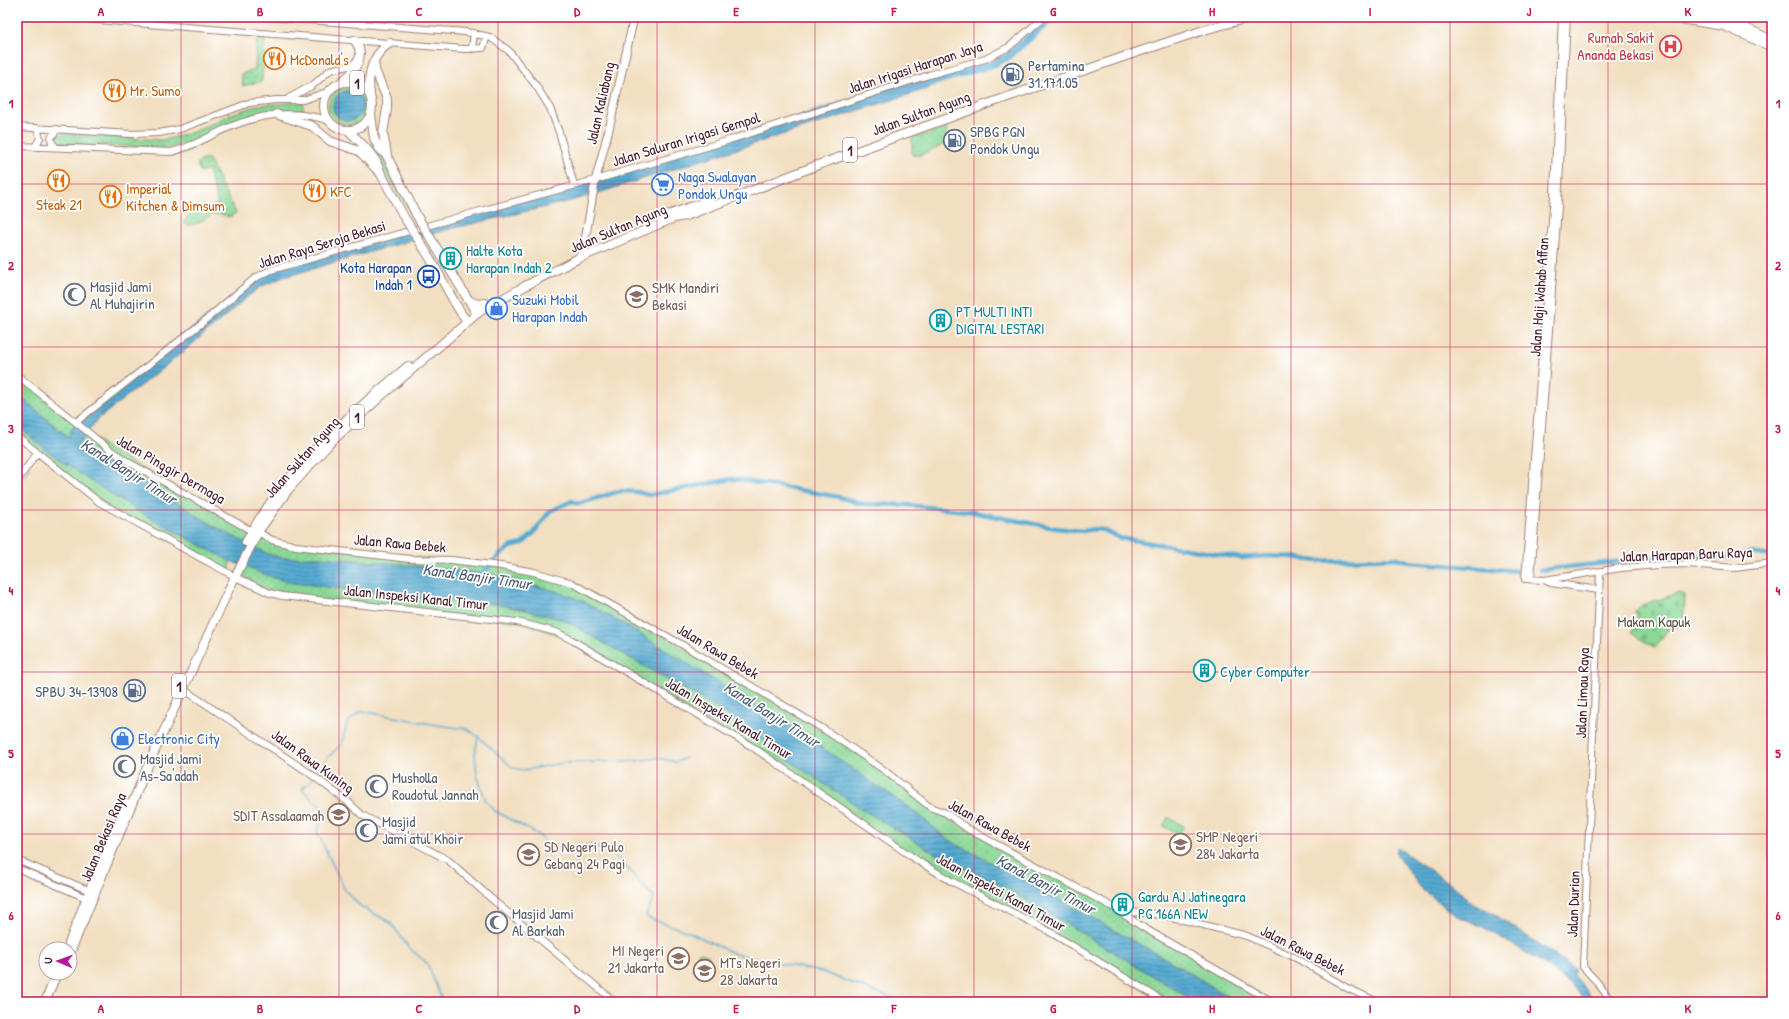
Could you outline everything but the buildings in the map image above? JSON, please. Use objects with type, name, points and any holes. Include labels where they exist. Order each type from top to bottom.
[{"type":"highway","name":"Jalan Sultan Agung","points":[[254,534],[288,490],[330,443],[380,397],[465,320],[476,312],[525,286],[577,259],[697,208],[1018,92],[1234,17]]},
{"type":"highway","name":"Jalan Sultan Agung","points":[[1082,70],[1204,30],[1252,17]]},
{"type":"highway","points":[[1668,17],[1724,26],[1772,47]]},
{"type":"highway","points":[[1705,17],[1740,25],[1772,40]]},
{"type":"highway","points":[[340,83],[355,70],[360,54],[354,40]]},
{"type":"highway","points":[[370,97],[368,82],[370,70],[380,50],[390,43]]},
{"type":"highway","points":[[374,61],[375,70],[387,99],[383,133],[387,156]]},
{"type":"highway","name":"1","points":[[327,92],[340,83],[348,81],[361,85],[366,90],[370,97],[374,138],[379,148],[387,156],[417,216],[467,300],[476,312]]},
{"type":"highway","points":[[327,92],[324,106],[328,120],[337,127],[348,130],[365,147],[376,161],[381,174],[404,217],[432,260],[456,307],[465,320]]},
{"type":"highway","name":"1","points":[[348,130],[356,129],[363,124],[371,111]]},
{"type":"highway","points":[[276,114],[312,126],[330,141],[359,151],[381,174]]},
{"type":"highway","name":"Jalan Sultan Agung","points":[[476,312],[485,303],[583,252],[639,227],[697,208]]},
{"type":"highway","points":[[467,300],[477,304],[485,303]]},
{"type":"highway","points":[[456,307],[458,320],[456,325]]},
{"type":"highway","name":"Jalan Sultan Agung","points":[[254,534],[284,485],[316,449],[352,414],[456,325],[465,320]]},
{"type":"highway","name":"Jalan Bekasi Raya","points":[[72,941],[88,895],[134,785],[233,574],[254,534]]},
{"type":"highway","name":"Jalan Bekasi Raya","points":[[73,941],[146,770],[233,574]]},
{"type":"highway","points":[[46,1002],[54,981]]},
{"type":"highway","points":[[51,1002],[59,981]]},
{"type":"main road","name":"Jalan Kaliabang","points":[[583,252],[595,181],[610,125],[634,17]]},
{"type":"main road","points":[[577,259],[583,252]]},
{"type":"street","points":[[60,17],[472,49],[483,48],[487,36]]},
{"type":"street","points":[[268,17],[474,33],[487,36],[509,51],[537,87],[550,108],[561,139],[574,186]]},
{"type":"street","name":"Jalan Irigasi Harapan Jaya","points":[[784,122],[995,55],[1009,47],[1044,17]]},
{"type":"street","name":"Jalan Haji Wahab Affan","points":[[1530,544],[1554,194],[1562,17]]},
{"type":"street","name":"Jalan Haji Wahab Affan","points":[[1544,580],[1528,576],[1528,564],[1558,206],[1567,17]]},
{"type":"street","points":[[472,49],[474,33]]},
{"type":"street","points":[[286,99],[303,92],[330,70],[355,63],[360,54]]},
{"type":"street","points":[[17,127],[131,134],[159,133],[180,129],[249,103],[286,99],[303,100],[327,92]]},
{"type":"street","points":[[17,146],[171,152],[188,148],[242,122],[264,115],[309,115],[328,120]]},
{"type":"street","name":"Jalan Saluran Irigasi Gempol","points":[[595,181],[784,122]]},
{"type":"street","points":[[35,147],[40,138],[37,128]]},
{"type":"street","points":[[56,147],[52,143],[51,138],[57,129]]},
{"type":"street","name":"Jalan Raya Seroja Bekasi","points":[[78,424],[255,278],[271,270],[473,212],[595,181]]},
{"type":"street","name":"Jalan Pinggir Dermaga","points":[[17,375],[110,450],[254,534]]},
{"type":"street","name":"Jalan Inspeksi Kanal Timur","points":[[17,436],[87,493],[107,506],[233,574],[270,592],[282,596],[451,614],[483,619],[497,619],[530,624],[556,632],[578,643],[751,746],[921,863],[951,881],[1045,929],[1165,1002]]},
{"type":"street","points":[[17,481],[37,452]]},
{"type":"street","name":"Jalan Rawa Bebek","points":[[254,534],[296,546],[410,559],[450,560],[501,566],[534,572],[572,583],[681,644],[825,730],[884,770],[930,807],[946,813],[968,829],[1113,907],[1273,1002]]},
{"type":"street","name":"Jalan Harapan Baru Raya","points":[[1600,572],[1658,565],[1688,564],[1735,568],[1772,564]]},
{"type":"street","points":[[1544,580],[1600,572]]},
{"type":"street","name":"Jalan Limau Raya","points":[[1591,797],[1600,572]]},
{"type":"street","points":[[1544,580],[1599,590]]},
{"type":"street","name":"Jalan Rawa Kuning","points":[[183,689],[308,772],[365,817],[448,860],[494,901],[615,1002]]},
{"type":"street","name":"Jalan Durian","points":[[1591,797],[1583,967],[1612,1002]]},
{"type":"street","points":[[17,860],[88,895]]},
{"type":"street","points":[[17,868],[88,895]]},
{"type":"street","name":"Jalan Rawa Bebek","points":[[1120,912],[1147,913],[1168,916],[1247,936],[1296,958],[1340,984],[1378,1002]]},
{"type":"green space","points":[[257,39],[265,40],[262,81],[243,86],[241,74],[255,69]]},
{"type":"green space","points":[[346,86],[356,88],[366,100],[365,115],[354,125],[340,124],[330,114],[328,109],[331,96]],"holes":[[[347,91],[342,119],[335,114],[339,94]]]},
{"type":"green space","points":[[303,102],[303,111],[257,114],[226,126],[198,140],[169,148],[54,143],[55,135],[57,134],[165,140],[196,131],[229,115],[258,105]]},
{"type":"green space","points":[[947,128],[945,144],[921,155],[912,155],[912,138]]},
{"type":"green space","points":[[374,143],[420,223],[416,224],[369,146]]},
{"type":"green space","points":[[208,158],[236,213],[230,217],[221,215],[210,216],[199,223],[186,225],[184,222],[189,215],[198,210],[218,204],[208,170],[200,172],[197,164],[198,162]]},
{"type":"green space","points":[[17,375],[110,450],[252,531],[246,544],[217,528],[155,489],[99,459],[72,440],[17,394]]},
{"type":"green space","points":[[17,425],[81,475],[170,529],[230,561],[230,570],[220,568],[99,502],[17,436]]},
{"type":"green space","points":[[258,532],[284,544],[501,566],[572,583],[620,610],[867,758],[930,807],[1113,907],[1273,1002],[1237,1002],[1177,965],[947,839],[919,815],[891,795],[729,690],[627,626],[556,591],[492,575],[410,565],[319,557],[282,558],[268,554],[251,546]]},
{"type":"green space","points":[[241,565],[287,582],[422,598],[495,604],[564,620],[717,708],[865,811],[938,855],[1007,888],[1196,1002],[1165,1002],[1045,929],[951,881],[788,770],[572,640],[521,622],[282,596],[235,577]]},
{"type":"green space","name":"Makam Kapuk","points":[[1678,593],[1685,595],[1683,626],[1669,628],[1655,648],[1631,633],[1638,614],[1634,612],[1642,605]]},
{"type":"green space","points":[[1168,817],[1184,826],[1178,835],[1163,826]]},
{"type":"green space","points":[[699,952],[709,956],[702,973],[692,969]]},
{"type":"water","name":"Kanal Banjir Timur","points":[[929,75],[930,88],[605,191],[571,201],[446,230],[281,278],[260,287],[183,352],[98,419],[78,444],[99,459],[155,489],[217,528],[268,554],[282,558],[319,557],[410,565],[492,575],[556,591],[581,600],[629,627],[811,740],[919,815],[947,839],[1173,963],[1237,1002],[1196,1002],[1007,888],[938,855],[865,811],[791,762],[717,708],[564,620],[495,604],[422,598],[287,582],[263,574],[230,561],[143,514],[81,475],[45,449],[17,425],[17,394],[68,437],[76,422],[255,278],[271,270],[595,180]]},
{"type":"water","points":[[348,91],[359,95],[363,106],[359,117],[348,121],[337,117],[333,106],[337,95]]},
{"type":"water","points":[[1398,848],[1459,890],[1472,903],[1491,912],[1564,961],[1575,970],[1573,974],[1595,1000],[1595,1002],[1587,1002],[1568,982],[1541,962],[1481,926],[1457,916],[1421,888],[1397,856],[1395,851]]},
{"type":"waterway","points":[[920,86],[993,64],[1007,57],[1053,17]]},
{"type":"waterway","points":[[42,453],[45,449]]},
{"type":"waterway","points":[[24,476],[31,468]]},
{"type":"waterway","name":"Kanal Banjir Timur","points":[[481,575],[510,547],[522,544],[533,534],[550,511],[572,501],[578,504],[620,491],[637,492],[649,495],[732,479],[839,497],[862,504],[907,505],[967,511],[1056,528],[1083,531],[1094,529],[1103,530],[1120,538],[1241,558],[1267,556],[1293,557],[1316,561],[1398,558],[1410,562],[1517,571]]},
{"type":"waterway","points":[[17,490],[19,486]]},
{"type":"waterway","points":[[1540,570],[1666,555],[1729,558],[1750,553],[1772,556]]},
{"type":"waterway","points":[[315,774],[328,757],[341,745],[347,724],[362,711],[437,725],[468,729],[507,763],[514,768],[524,770],[563,763],[635,761],[658,758],[676,762],[686,758]]},
{"type":"waterway","points":[[478,736],[475,754],[477,775],[486,801],[495,811],[539,835],[547,845],[553,849],[591,845],[610,853],[620,860],[652,894],[654,898],[646,915],[648,918],[689,932],[735,954],[822,972],[902,1002]]},
{"type":"waterway","points":[[313,778],[302,789],[314,801],[324,808],[317,832],[345,890],[360,906],[391,923],[409,948],[427,963],[443,1002]]},
{"type":"place","name":"Rumah Sakit Ananda Bekasi","points":[[1670,46]]},
{"type":"place","name":"McDonald's","points":[[274,59]]},
{"type":"place","name":"Pertamina 31.171.05","points":[[1012,74]]},
{"type":"place","name":"Mr. Sumo","points":[[114,90]]},
{"type":"place","name":"SPBG PGN Pondok Ungu","points":[[955,140]]},
{"type":"place","name":"Steak 21","points":[[59,181]]},
{"type":"place","name":"Naga Swalayan Pondok Ungu","points":[[663,185]]},
{"type":"place","name":"KFC","points":[[314,191]]},
{"type":"place","name":"Imperial Kitchen & Dimsum","points":[[110,197]]},
{"type":"place","name":"Halte Kota Harapan Indah 2","points":[[451,259]]},
{"type":"place","name":"Kota Harapan Indah 1","points":[[428,276]]},
{"type":"place","name":"Masjid Jami Al Muhajirin","points":[[74,295]]},
{"type":"place","name":"SMK Mandiri Bekasi","points":[[637,296]]},
{"type":"place","name":"Suzuki Mobil Harapan Indah","points":[[496,308]]},
{"type":"place","name":"PT MULTI INTI DIGITAL LESTARI","points":[[941,320]]},
{"type":"place","name":"Cyber Computer","points":[[1205,671]]},
{"type":"place","name":"SPBU 34-13908","points":[[134,691]]},
{"type":"place","name":"Electronic City","points":[[122,738]]},
{"type":"place","name":"Masjid Jami As-Sa'adah","points":[[124,767]]},
{"type":"place","name":"Musholla Roudotul Jannah","points":[[376,786]]},
{"type":"place","name":"SDIT Assalaamah","points":[[339,815]]},
{"type":"place","name":"Masjid Jami'atul Khoir","points":[[366,830]]},
{"type":"place","name":"SMP Negeri 284 Jakarta","points":[[1181,845]]},
{"type":"place","name":"SD Negeri Pulo Gebang 24 Pagi","points":[[528,855]]},
{"type":"place","name":"Gardu AJ Jatinegara PG 166A NEW","points":[[1123,905]]},
{"type":"place","name":"Masjid Jami Al Barkah","points":[[497,922]]},
{"type":"place","name":"MI Negeri 21 Jakarta","points":[[679,959]]},
{"type":"place","name":"MTs Negeri 28 Jakarta","points":[[704,971]]}]
